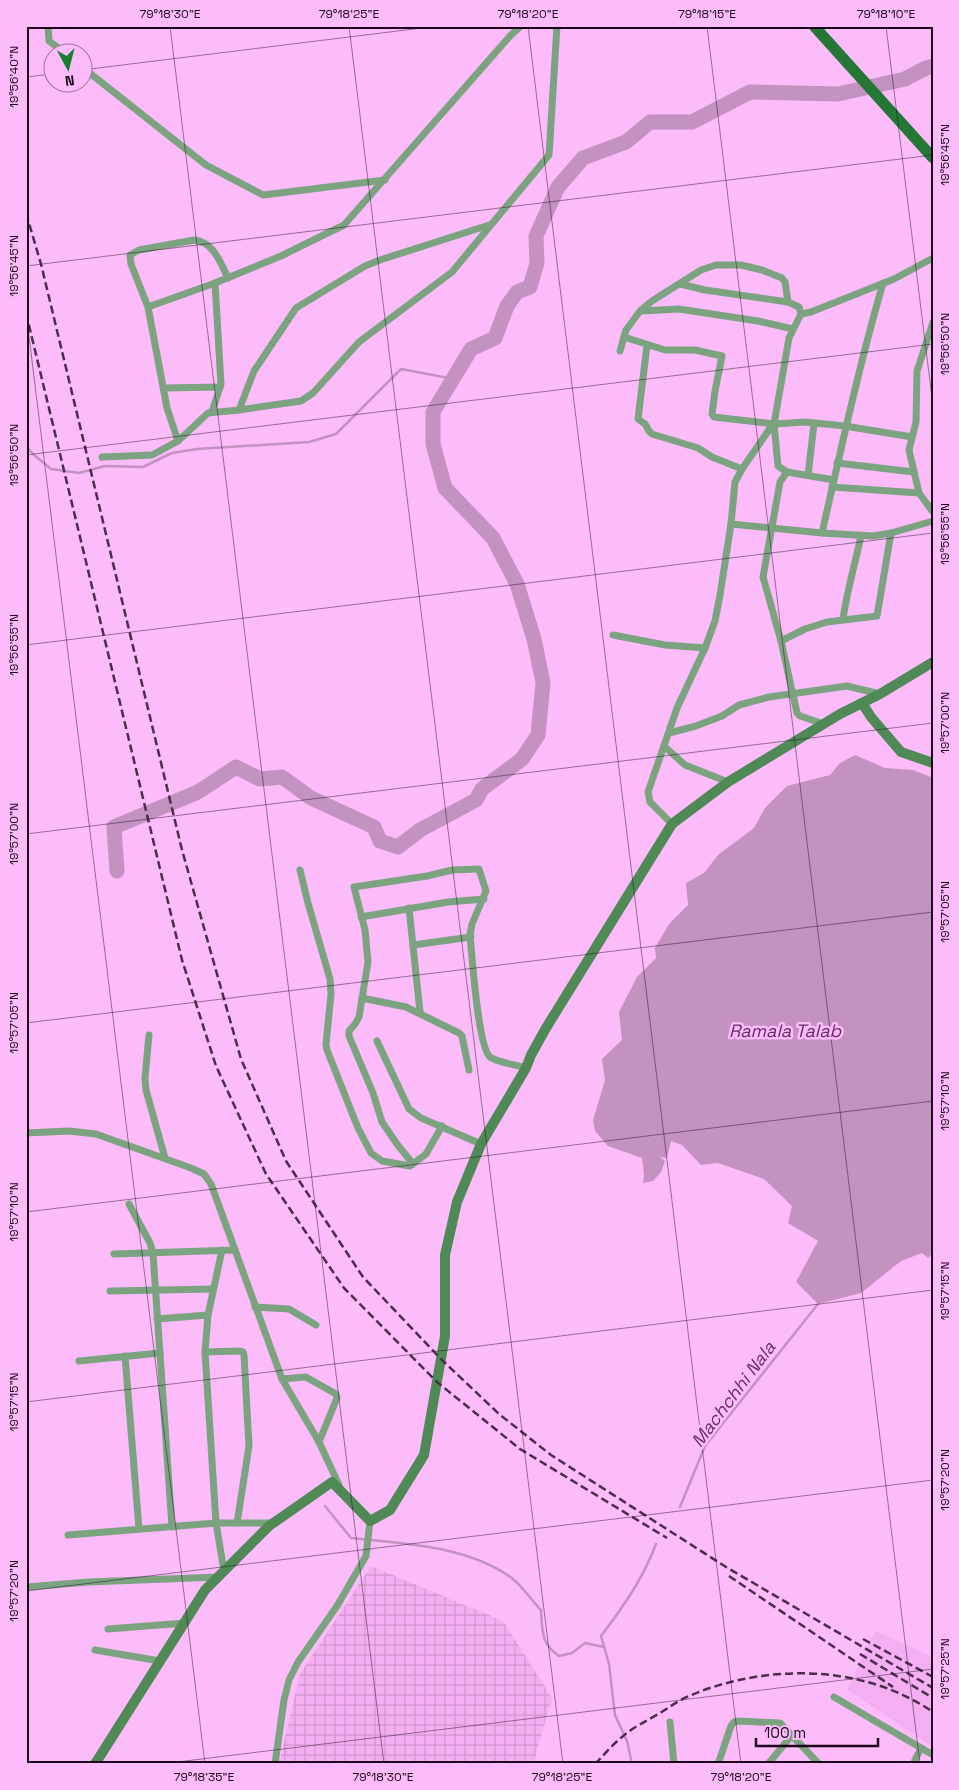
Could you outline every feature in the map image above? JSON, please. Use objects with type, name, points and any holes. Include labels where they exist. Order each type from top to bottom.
[{"type":"main road","points":[[814,26],[901,125],[933,158]]},
{"type":"street","points":[[48,26],[51,42]]},
{"type":"street","points":[[148,307],[215,283],[281,256],[344,225],[510,36],[521,26]]},
{"type":"street","points":[[102,457],[152,455],[178,441],[206,414],[212,412],[294,403],[307,398],[359,342],[452,272],[549,155],[557,26]]},
{"type":"street","points":[[92,75],[206,165],[263,194],[385,180]]},
{"type":"street","points":[[239,410],[254,371],[291,314],[303,302],[365,266],[490,225]]},
{"type":"street","points":[[178,441],[170,418],[148,307],[130,260],[130,255],[134,252],[194,240],[202,241],[214,251],[228,278]]},
{"type":"street","points":[[801,314],[811,312],[894,279],[933,258]]},
{"type":"street","points":[[620,351],[628,326],[640,311],[707,267],[732,264],[752,266],[782,278],[785,282],[788,302]]},
{"type":"street","points":[[212,412],[220,387],[215,283]]},
{"type":"street","points":[[822,533],[863,352],[883,283]]},
{"type":"street","points":[[680,284],[711,291],[788,302],[799,307],[801,314],[789,338],[774,424],[778,466],[787,472],[808,475],[833,483],[919,493]]},
{"type":"street","points":[[640,311],[679,309],[793,328]]},
{"type":"street","points":[[933,322],[917,371],[916,420],[909,450],[919,493],[933,512]]},
{"type":"street","points":[[624,337],[669,351],[687,349],[722,355],[723,358],[715,391],[713,416],[774,424],[845,426],[912,437]]},
{"type":"street","points":[[647,345],[637,417],[639,420],[645,424],[652,434],[698,448],[712,457],[742,469]]},
{"type":"street","points":[[164,388],[220,387]]},
{"type":"street","points":[[672,824],[650,802],[648,797],[649,787],[677,708],[705,648],[714,621],[731,524],[735,482],[774,424]]},
{"type":"street","points":[[808,475],[814,424]]},
{"type":"street","points":[[837,463],[914,472]]},
{"type":"street","points":[[787,472],[780,482],[763,577],[781,641],[798,715],[824,724]]},
{"type":"street","points":[[731,524],[861,536],[891,533],[933,521]]},
{"type":"street","points":[[781,641],[817,624],[843,619],[875,617],[878,614],[891,533]]},
{"type":"street","points":[[843,619],[846,593],[861,536]]},
{"type":"street","points":[[613,635],[665,645],[705,648]]},
{"type":"street","points":[[370,1521],[390,1510],[424,1456],[445,1336],[444,1255],[457,1202],[481,1144],[526,1068],[531,1054],[546,1028],[672,824],[728,782],[824,724],[880,694],[933,662]]},
{"type":"street","points":[[669,733],[722,716],[739,705],[769,697],[847,686],[880,694]]},
{"type":"street","points":[[862,703],[900,752],[933,763]]},
{"type":"street","points":[[664,746],[685,765],[728,782]]},
{"type":"street","points":[[413,1164],[382,1122],[373,1093],[349,1036],[350,1029],[358,1021],[368,965],[366,936],[355,887],[427,876],[452,870],[479,869],[486,891],[472,924],[470,938],[477,1011],[486,1051],[492,1058],[526,1068]]},
{"type":"street","points":[[300,870],[330,978],[331,994],[327,1047],[358,1128],[371,1153],[382,1161],[407,1166],[413,1164],[428,1150],[442,1126]]},
{"type":"street","points":[[361,917],[409,908],[484,898]]},
{"type":"street","points":[[409,908],[420,1012]]},
{"type":"street","points":[[412,945],[470,938]]},
{"type":"street","points":[[362,998],[406,1007],[420,1012],[461,1034],[470,1070]]},
{"type":"street","points":[[149,1036],[145,1078],[146,1090],[165,1158]]},
{"type":"street","points":[[377,1041],[407,1107],[420,1118],[481,1144]]},
{"type":"street","points":[[26,1133],[83,1131],[114,1139],[165,1158],[198,1171],[208,1179],[282,1379],[318,1442],[342,1493]]},
{"type":"street","points":[[129,1204],[154,1253],[172,1527]]},
{"type":"street","points":[[221,1574],[205,1352],[208,1316],[222,1250]]},
{"type":"street","points":[[114,1254],[235,1250]]},
{"type":"street","points":[[110,1291],[213,1289]]},
{"type":"street","points":[[255,1307],[289,1309],[316,1325]]},
{"type":"street","points":[[157,1320],[208,1316]]},
{"type":"street","points":[[205,1352],[239,1351],[243,1352],[244,1355],[249,1446],[237,1523]]},
{"type":"street","points":[[80,1361],[160,1353]]},
{"type":"street","points":[[125,1356],[139,1529]]},
{"type":"street","points":[[282,1379],[306,1377],[336,1394],[337,1398],[318,1442]]},
{"type":"street","points":[[95,1764],[205,1590],[274,1523],[332,1482],[370,1521]]},
{"type":"street","points":[[275,1764],[288,1680],[298,1662],[337,1606],[366,1556],[370,1521]]},
{"type":"street","points":[[68,1535],[216,1523],[274,1523]]},
{"type":"street","points":[[26,1586],[221,1574]]},
{"type":"street","points":[[108,1629],[185,1623]]},
{"type":"street","points":[[95,1650],[160,1662]]},
{"type":"street","points":[[834,1697],[933,1755]]},
{"type":"street","points":[[720,1763],[731,1726],[734,1722],[738,1721],[775,1722],[784,1725],[819,1764]]},
{"type":"street","points":[[670,1722],[674,1764]]},
{"type":"street","points":[[768,1764],[792,1735]]},
{"type":"street","points":[[913,1764],[921,1748]]},
{"type":"shaded area","points":[[371,1566],[503,1621],[552,1698],[533,1764],[279,1764],[300,1674]]},
{"type":"shaded area","points":[[875,1631],[933,1657],[933,1747],[847,1690]]},
{"type":"water","name":"Ramala Talab","points":[[855,755],[885,768],[913,770],[933,778],[933,1252],[928,1258],[922,1253],[901,1261],[861,1293],[818,1304],[796,1282],[818,1241],[788,1223],[792,1206],[764,1179],[718,1163],[701,1165],[682,1145],[671,1141],[667,1158],[660,1157],[665,1161],[661,1172],[653,1181],[643,1183],[642,1158],[608,1146],[595,1131],[593,1120],[605,1080],[602,1059],[622,1040],[619,1012],[637,977],[656,958],[655,948],[669,924],[688,905],[686,883],[704,873],[718,855],[754,828],[765,808],[787,786],[830,775],[840,763]]},
{"type":"waterway","points":[[117,871],[114,827],[198,792],[236,767],[260,779],[282,777],[311,798],[374,827],[380,841],[398,847],[420,830],[476,800],[482,789],[522,759],[538,735],[543,683],[534,639],[517,584],[493,538],[445,488],[433,444],[433,412],[471,349],[495,338],[507,306],[517,292],[530,287],[537,263],[536,236],[558,187],[583,158],[626,142],[650,122],[692,122],[750,92],[838,94],[905,79],[933,66]]},
{"type":"waterway","points":[[26,446],[51,469],[79,473],[105,466],[143,467],[172,453],[197,449],[309,442],[336,434],[401,369],[454,379]]},
{"type":"waterway","name":"Machchhi Nala","points":[[680,1507],[705,1446],[818,1304]]},
{"type":"waterway","points":[[325,1506],[351,1538],[435,1548],[477,1559],[496,1568],[517,1582],[541,1610],[544,1636],[549,1647],[559,1656],[572,1653],[585,1643],[604,1647]]},
{"type":"waterway","name":"Machchhi Nala","points":[[632,1764],[627,1741],[615,1715],[609,1664],[601,1636],[632,1592],[656,1544]]},
{"type":"railway","points":[[26,213],[41,264],[182,850],[241,1059],[286,1161],[363,1277],[441,1359],[499,1414],[551,1455],[726,1567],[933,1688]]},
{"type":"railway","points":[[26,313],[182,960],[216,1066],[266,1174],[344,1288],[437,1382],[520,1449],[667,1538]]},
{"type":"railway","points":[[729,1576],[893,1687]]},
{"type":"railway","points":[[863,1639],[933,1677]]},
{"type":"railway","points":[[860,1654],[933,1698]]},
{"type":"railway","points":[[595,1764],[626,1733],[689,1696],[719,1685],[750,1678],[782,1674],[814,1674],[845,1677],[876,1685],[906,1696],[933,1712]]}]
